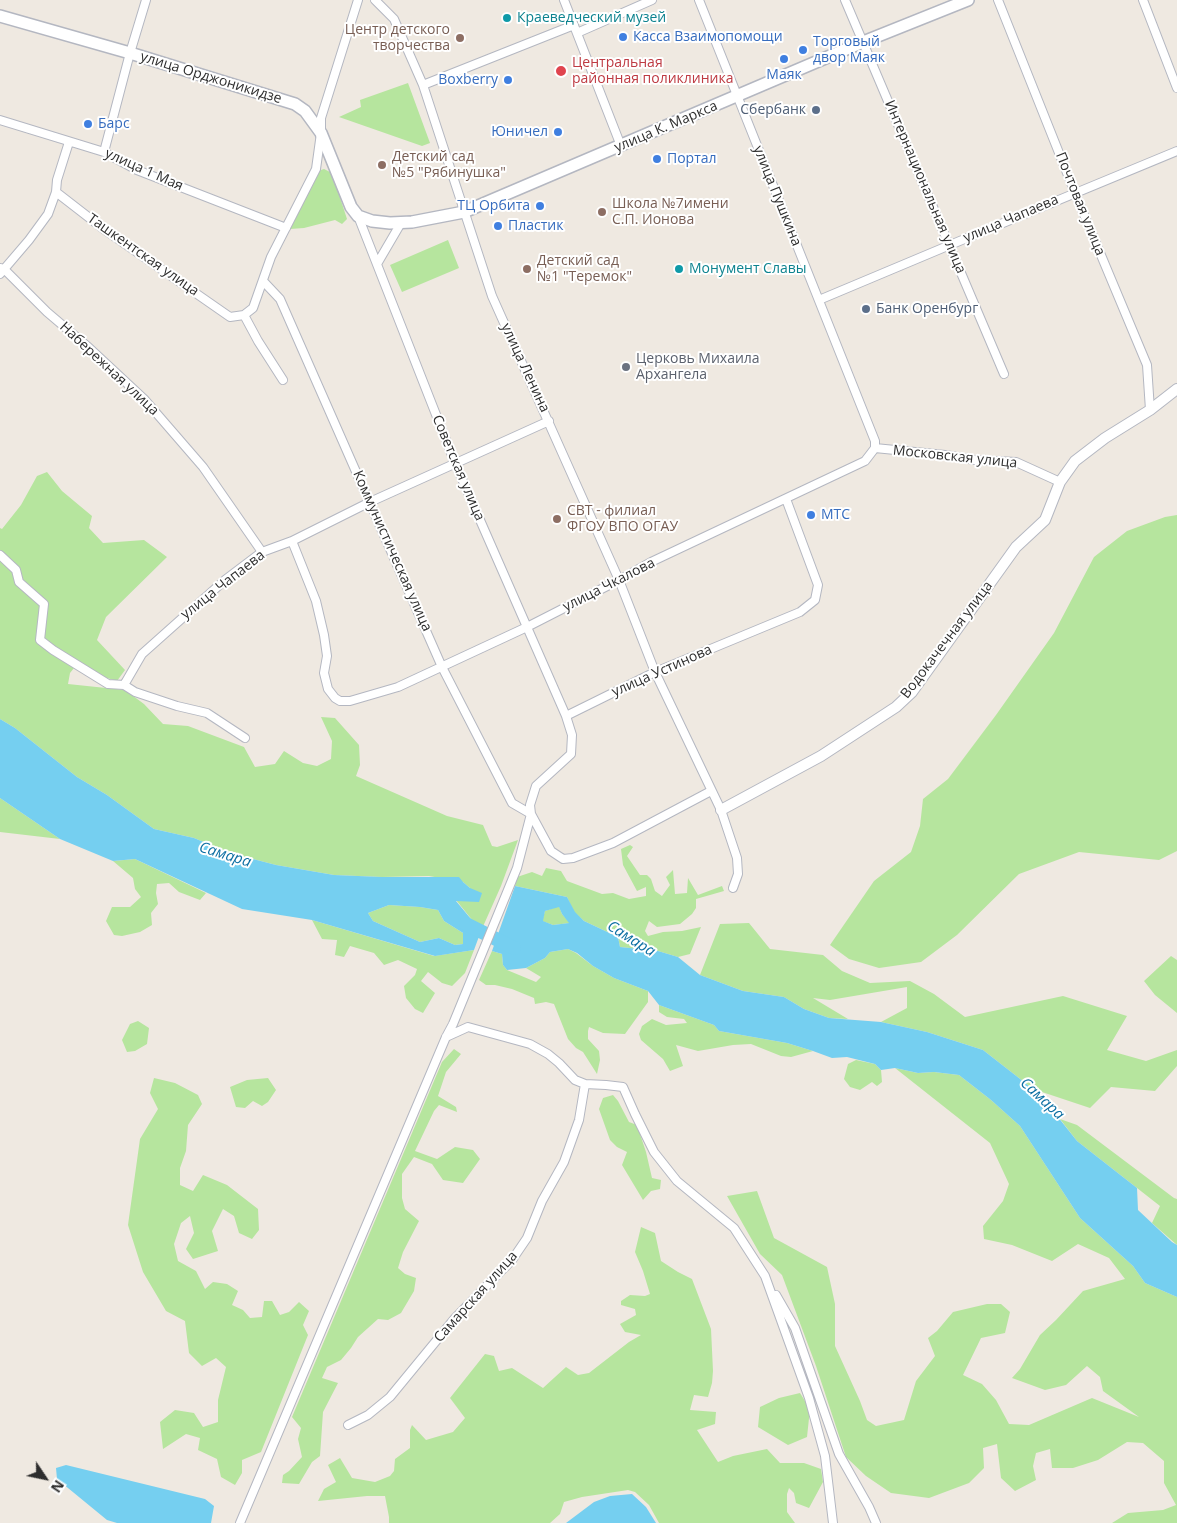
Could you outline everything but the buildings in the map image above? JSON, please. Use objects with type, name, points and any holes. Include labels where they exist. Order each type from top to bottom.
[{"type":"main road","name":"улица К. Маркса","points":[[358,216],[372,222],[401,223],[464,212],[863,42],[968,0]]},
{"type":"main road","name":"улица Орджоникидзе","points":[[0,16],[130,53],[295,104],[305,111],[321,133],[351,207],[358,216]]},
{"type":"street","points":[[104,152],[146,0]]},
{"type":"street","points":[[283,380],[244,315],[253,308],[271,257],[316,169],[321,118],[358,0]]},
{"type":"street","name":"улица Ленина","points":[[375,0],[394,19],[423,86],[492,296],[619,580],[655,672],[721,810],[737,858],[738,874],[733,888]]},
{"type":"street","points":[[564,0],[621,146]]},
{"type":"street","points":[[423,86],[652,0]]},
{"type":"street","name":"улица Пушкина","points":[[699,0],[875,440],[875,448]]},
{"type":"street","name":"Интернациональная улица","points":[[845,0],[1004,374]]},
{"type":"street","name":"Почтовая улица","points":[[998,0],[1075,193],[1147,365],[1150,410]]},
{"type":"street","points":[[1143,0],[1177,88]]},
{"type":"street","name":"улица 1 Мая","points":[[0,120],[104,152],[137,170],[286,228]]},
{"type":"street","points":[[1,270],[29,240],[48,214],[56,192],[57,180],[69,142]]},
{"type":"street","name":"улица Чапаева","points":[[819,300],[1177,151]]},
{"type":"street","name":"Ташкентская улица","points":[[56,192],[105,230],[230,317],[244,315]]},
{"type":"street","name":"Советская улица","points":[[358,216],[455,463],[566,716]]},
{"type":"street","points":[[377,264],[401,223]]},
{"type":"street","name":"Набережная улица","points":[[1,270],[87,346],[144,400],[202,467],[262,552]]},
{"type":"street","name":"Коммунистическая улица","points":[[263,281],[280,298],[442,667],[512,802],[531,814]]},
{"type":"street","points":[[1060,482],[1075,461],[1105,438],[1150,410],[1177,389]]},
{"type":"street","name":"улица Чапаева","points":[[124,685],[142,654],[225,580],[262,552],[292,541],[370,502],[549,421]]},
{"type":"street","name":"Московская улица","points":[[875,448],[976,460],[1016,462],[1060,482]]},
{"type":"street","name":"улица Чкалова","points":[[292,541],[316,601],[327,656],[324,673],[328,689],[334,698],[340,701],[350,701],[398,687],[527,627],[651,562],[865,461],[875,448]]},
{"type":"street","name":"Водокачечная улица","points":[[721,810],[821,756],[896,707],[912,692],[1016,547],[1045,520],[1060,482]]},
{"type":"street","name":"улица Устинова","points":[[566,716],[655,672],[800,612],[815,600],[818,585],[786,499]]},
{"type":"street","points":[[0,555],[16,570],[19,582],[44,604],[40,640],[53,650],[108,684],[124,685],[135,692],[177,706],[208,713],[245,738]]},
{"type":"street","points":[[240,1523],[453,1024],[517,868],[531,814],[530,805],[536,786],[571,754],[572,735],[566,716]]},
{"type":"street","points":[[531,814],[551,851],[563,859],[574,858],[613,843],[711,792]]},
{"type":"street","points":[[446,1037],[468,1027],[530,1044],[548,1054],[575,1080],[585,1084],[623,1087],[654,1152],[677,1181],[734,1228],[765,1276],[795,1328],[839,1454],[876,1523]]},
{"type":"street","name":"Самарская улица","points":[[348,1425],[368,1415],[390,1397],[455,1318],[512,1260],[527,1238],[542,1202],[564,1162],[579,1120],[585,1084]]},
{"type":"street","points":[[765,1276],[809,1398],[825,1456],[833,1523]]},
{"type":"green space","points":[[408,83],[430,143],[422,146],[339,117],[361,107],[360,100]]},
{"type":"green space","points":[[324,169],[332,173],[347,219],[342,224],[335,220],[304,228],[290,229],[318,171]]},
{"type":"green space","points":[[448,240],[459,268],[402,292],[390,265]]},
{"type":"green space","points":[[47,472],[62,491],[92,516],[89,528],[103,543],[144,540],[167,557],[106,617],[97,640],[125,670],[117,681],[74,668],[70,673],[68,684],[125,690],[144,704],[163,724],[188,726],[244,747],[255,767],[275,764],[284,751],[303,763],[317,766],[331,759],[332,741],[321,717],[335,718],[359,745],[360,765],[356,776],[447,816],[483,825],[492,846],[497,847],[518,840],[501,886],[481,931],[456,900],[470,888],[463,882],[429,876],[334,875],[276,865],[230,853],[194,838],[154,829],[107,795],[77,777],[15,728],[0,719],[0,528],[2,529],[21,505],[37,476]]},
{"type":"green space","points":[[1177,515],[1177,851],[1159,860],[1079,852],[1019,874],[957,935],[921,962],[879,968],[849,959],[830,945],[874,881],[911,852],[920,826],[923,799],[948,779],[1054,633],[1094,557],[1127,531],[1165,517]]},
{"type":"green space","points":[[0,798],[60,839],[0,832]]},
{"type":"green space","points":[[630,845],[633,847],[627,856],[640,875],[647,875],[651,879],[655,891],[662,896],[670,885],[666,877],[673,870],[675,894],[687,893],[688,878],[698,895],[722,886],[724,891],[696,899],[696,908],[680,924],[657,927],[649,921],[645,931],[648,936],[701,927],[690,954],[678,957],[658,951],[620,947],[618,937],[584,921],[574,912],[567,897],[515,886],[517,877],[532,872],[542,876],[546,868],[561,871],[567,881],[602,894],[613,893],[629,899],[646,896],[646,887],[637,891],[623,865],[621,849]]},
{"type":"green space","points":[[135,859],[206,893],[200,900],[179,892],[169,883],[157,884],[158,904],[151,913],[152,925],[140,932],[122,936],[114,935],[106,921],[112,907],[130,907],[141,897],[135,889],[133,878],[113,861]]},
{"type":"green space","points":[[389,905],[438,910],[444,921],[463,933],[463,944],[455,945],[439,938],[420,942],[373,921],[368,913]]},
{"type":"green space","points":[[559,906],[562,914],[570,923],[553,925],[542,921],[545,911]]},
{"type":"green space","points":[[312,920],[434,956],[474,950],[465,973],[452,986],[442,983],[428,972],[421,981],[435,993],[423,1013],[415,1009],[406,998],[404,986],[415,975],[417,969],[398,960],[384,965],[374,953],[350,946],[344,957],[335,955],[337,940],[322,939]]},
{"type":"green space","points":[[749,923],[770,949],[823,955],[842,971],[870,983],[910,981],[934,994],[965,1017],[1063,996],[1127,1016],[1107,1050],[1146,1061],[1177,1050],[1177,1066],[1155,1091],[1111,1087],[1090,1108],[1033,1089],[983,1050],[927,1032],[881,1022],[907,1008],[907,987],[830,1000],[813,998],[848,1019],[829,1018],[804,1009],[784,997],[743,991],[700,975],[720,924]]},
{"type":"green space","points":[[568,949],[614,978],[648,991],[648,1002],[625,1034],[603,1033],[589,1027],[588,1039],[599,1051],[600,1060],[597,1074],[583,1052],[576,1048],[568,1039],[554,1004],[546,1002],[535,1004],[534,998],[512,989],[486,985],[479,980],[492,951],[502,954],[503,965],[507,970],[536,982],[541,977],[526,968],[545,958],[550,952]]},
{"type":"green space","points":[[1171,956],[1177,960],[1177,1013],[1155,995],[1144,981]]},
{"type":"green space","points":[[659,1005],[714,1025],[719,1031],[787,1043],[813,1051],[791,1057],[781,1056],[751,1044],[698,1051],[676,1045],[683,1066],[670,1071],[663,1059],[641,1040],[639,1034],[642,1026],[652,1019],[666,1025],[687,1023],[684,1019],[667,1017],[659,1012]]},
{"type":"green space","points":[[138,1021],[149,1028],[147,1044],[135,1051],[127,1052],[122,1040],[130,1024]]},
{"type":"green space","points":[[454,1049],[461,1054],[446,1072],[438,1096],[456,1107],[457,1112],[439,1105],[434,1111],[415,1151],[437,1159],[455,1147],[473,1150],[480,1159],[463,1183],[443,1180],[432,1164],[414,1157],[402,1174],[402,1198],[405,1209],[419,1221],[403,1252],[398,1268],[405,1274],[416,1278],[414,1291],[401,1313],[388,1320],[378,1319],[358,1337],[341,1360],[327,1367],[322,1378],[338,1383],[323,1412],[320,1456],[312,1462],[299,1484],[282,1483],[283,1475],[302,1457],[298,1439],[301,1428],[292,1417],[442,1062]]},
{"type":"green space","points":[[856,1060],[875,1064],[881,1070],[882,1082],[877,1086],[872,1082],[860,1090],[850,1087],[844,1079],[848,1064]]},
{"type":"green space","points":[[895,1068],[918,1073],[934,1072],[959,1075],[991,1100],[1020,1126],[1080,1218],[1133,1266],[1145,1283],[1177,1297],[1177,1523],[1112,1523],[1128,1513],[1163,1510],[1176,1505],[1164,1483],[1164,1461],[1143,1443],[1127,1442],[1098,1460],[1073,1468],[1052,1468],[1050,1449],[1036,1453],[1033,1466],[1036,1480],[1015,1491],[1001,1478],[997,1444],[983,1448],[984,1468],[969,1483],[929,1498],[891,1493],[866,1476],[846,1457],[816,1366],[782,1275],[760,1254],[727,1196],[757,1191],[774,1238],[827,1267],[835,1304],[835,1346],[867,1420],[876,1426],[904,1420],[916,1381],[935,1356],[928,1338],[937,1331],[953,1312],[987,1304],[1001,1304],[1010,1312],[1005,1333],[981,1338],[963,1375],[982,1384],[996,1400],[1009,1424],[1029,1425],[1092,1398],[1139,1417],[1103,1391],[1100,1377],[1087,1366],[1066,1385],[1045,1390],[1012,1378],[1020,1369],[1040,1335],[1083,1291],[1125,1279],[1109,1258],[1078,1244],[1052,1261],[1012,1245],[984,1239],[983,1226],[1003,1201],[1009,1184],[990,1143]]},
{"type":"green space","points":[[154,1078],[175,1083],[198,1095],[202,1104],[188,1125],[186,1151],[180,1168],[180,1185],[193,1191],[203,1175],[227,1185],[258,1209],[259,1230],[252,1239],[239,1233],[234,1216],[223,1209],[212,1231],[218,1251],[193,1259],[186,1249],[194,1233],[190,1216],[181,1223],[174,1244],[178,1261],[196,1271],[205,1289],[213,1282],[227,1284],[238,1291],[232,1305],[243,1310],[250,1318],[262,1317],[264,1301],[272,1301],[280,1315],[289,1312],[299,1302],[309,1311],[303,1325],[308,1335],[261,1452],[242,1460],[242,1473],[235,1485],[221,1477],[217,1459],[198,1450],[200,1438],[186,1434],[163,1449],[160,1422],[175,1410],[194,1413],[203,1427],[218,1422],[218,1400],[226,1367],[216,1358],[202,1366],[189,1353],[185,1321],[166,1311],[143,1272],[128,1225],[140,1139],[158,1109],[150,1093]]},
{"type":"green space","points":[[268,1078],[276,1090],[268,1102],[262,1106],[253,1101],[245,1108],[236,1107],[230,1087],[247,1080]]},
{"type":"green space","points":[[613,1095],[629,1122],[637,1125],[652,1178],[661,1180],[660,1189],[651,1191],[643,1200],[622,1165],[627,1152],[617,1147],[610,1140],[599,1109],[603,1098]]},
{"type":"green space","points":[[1060,1119],[1077,1125],[1177,1199],[1177,1245],[1152,1223],[1160,1206],[1077,1141]]},
{"type":"green space","points":[[641,1227],[655,1233],[661,1261],[692,1279],[711,1329],[712,1383],[708,1397],[694,1395],[690,1410],[716,1412],[715,1424],[697,1430],[718,1462],[733,1456],[767,1449],[780,1463],[804,1463],[821,1469],[823,1482],[809,1508],[796,1503],[794,1493],[789,1488],[787,1512],[795,1523],[659,1523],[649,1505],[635,1492],[628,1490],[582,1497],[564,1502],[560,1514],[550,1523],[389,1523],[385,1496],[318,1501],[324,1489],[336,1482],[328,1465],[340,1458],[352,1478],[375,1482],[390,1476],[394,1471],[395,1459],[410,1448],[410,1430],[412,1425],[426,1440],[453,1432],[465,1418],[450,1398],[485,1354],[494,1356],[499,1371],[512,1368],[543,1388],[566,1367],[578,1375],[589,1373],[641,1335],[625,1332],[620,1324],[636,1315],[635,1309],[621,1305],[621,1301],[630,1295],[645,1296],[650,1294],[635,1252]]},
{"type":"green space","points":[[800,1393],[810,1409],[807,1437],[788,1445],[758,1427],[760,1407],[779,1398]]},
{"type":"water","points":[[0,719],[15,728],[77,777],[107,795],[154,829],[194,838],[230,853],[276,865],[334,875],[459,877],[470,888],[482,893],[479,902],[456,901],[481,931],[474,950],[435,956],[312,920],[242,909],[135,859],[113,861],[60,839],[0,798]],"holes":[[[389,905],[438,910],[444,921],[463,933],[463,944],[455,945],[439,938],[420,942],[373,921],[368,913]]]},
{"type":"water","points":[[515,886],[567,897],[575,912],[584,921],[618,937],[620,947],[658,951],[678,957],[700,975],[743,991],[784,997],[804,1009],[829,1018],[881,1022],[927,1032],[983,1050],[1033,1089],[1046,1102],[1077,1141],[1137,1188],[1138,1210],[1177,1245],[1177,1297],[1145,1283],[1133,1266],[1080,1218],[1020,1126],[959,1075],[934,1072],[918,1073],[895,1068],[881,1070],[875,1064],[847,1057],[832,1058],[787,1043],[719,1031],[714,1025],[659,1005],[648,991],[614,978],[568,949],[550,952],[545,958],[526,968],[507,970],[503,965],[502,954],[492,951]],"holes":[[[559,907],[569,923],[553,925],[543,921],[545,911]]]},
{"type":"water","points":[[66,1465],[205,1499],[214,1506],[211,1523],[117,1523],[107,1520],[57,1479],[56,1468]]},
{"type":"water","points":[[632,1494],[646,1507],[656,1523],[566,1523],[594,1502],[610,1496]]},
{"type":"waterway","name":"Самара","points":[[466,924],[514,948]]},
{"type":"place","name":"Краеведческий музей","points":[[507,18]]},
{"type":"place","name":"Касса Взаимопомощи","points":[[623,37]]},
{"type":"place","name":"Центр детского творчества","points":[[460,38]]},
{"type":"place","name":"Торговый двор Маяк","points":[[803,50]]},
{"type":"place","name":"Маяк","points":[[784,59]]},
{"type":"place","name":"Центральная районная поликлиника","points":[[561,71]]},
{"type":"place","name":"Boxberry","points":[[508,80]]},
{"type":"place","name":"Сбербанк","points":[[816,110]]},
{"type":"place","name":"Барс","points":[[88,124]]},
{"type":"place","name":"Юничел","points":[[558,132]]},
{"type":"place","name":"Портал","points":[[657,159]]},
{"type":"place","name":"Детский сад №5 \"Рябинушка\"","points":[[382,165]]},
{"type":"place","name":"ТЦ Орбита","points":[[540,206]]},
{"type":"place","name":"Школа №7имени С.П. Ионова","points":[[602,212]]},
{"type":"place","name":"Пластик","points":[[498,226]]},
{"type":"place","name":"Детский сад №1 \"Теремок\"","points":[[527,269]]},
{"type":"place","name":"Монумент Славы","points":[[679,269]]},
{"type":"place","name":"Банк Оренбург","points":[[866,309]]},
{"type":"place","name":"Церковь Михаила Архангела","points":[[626,367]]},
{"type":"place","name":"МТС","points":[[811,515]]},
{"type":"place","name":"СВТ - филиал ФГОУ ВПО ОГАУ","points":[[557,519]]}]
